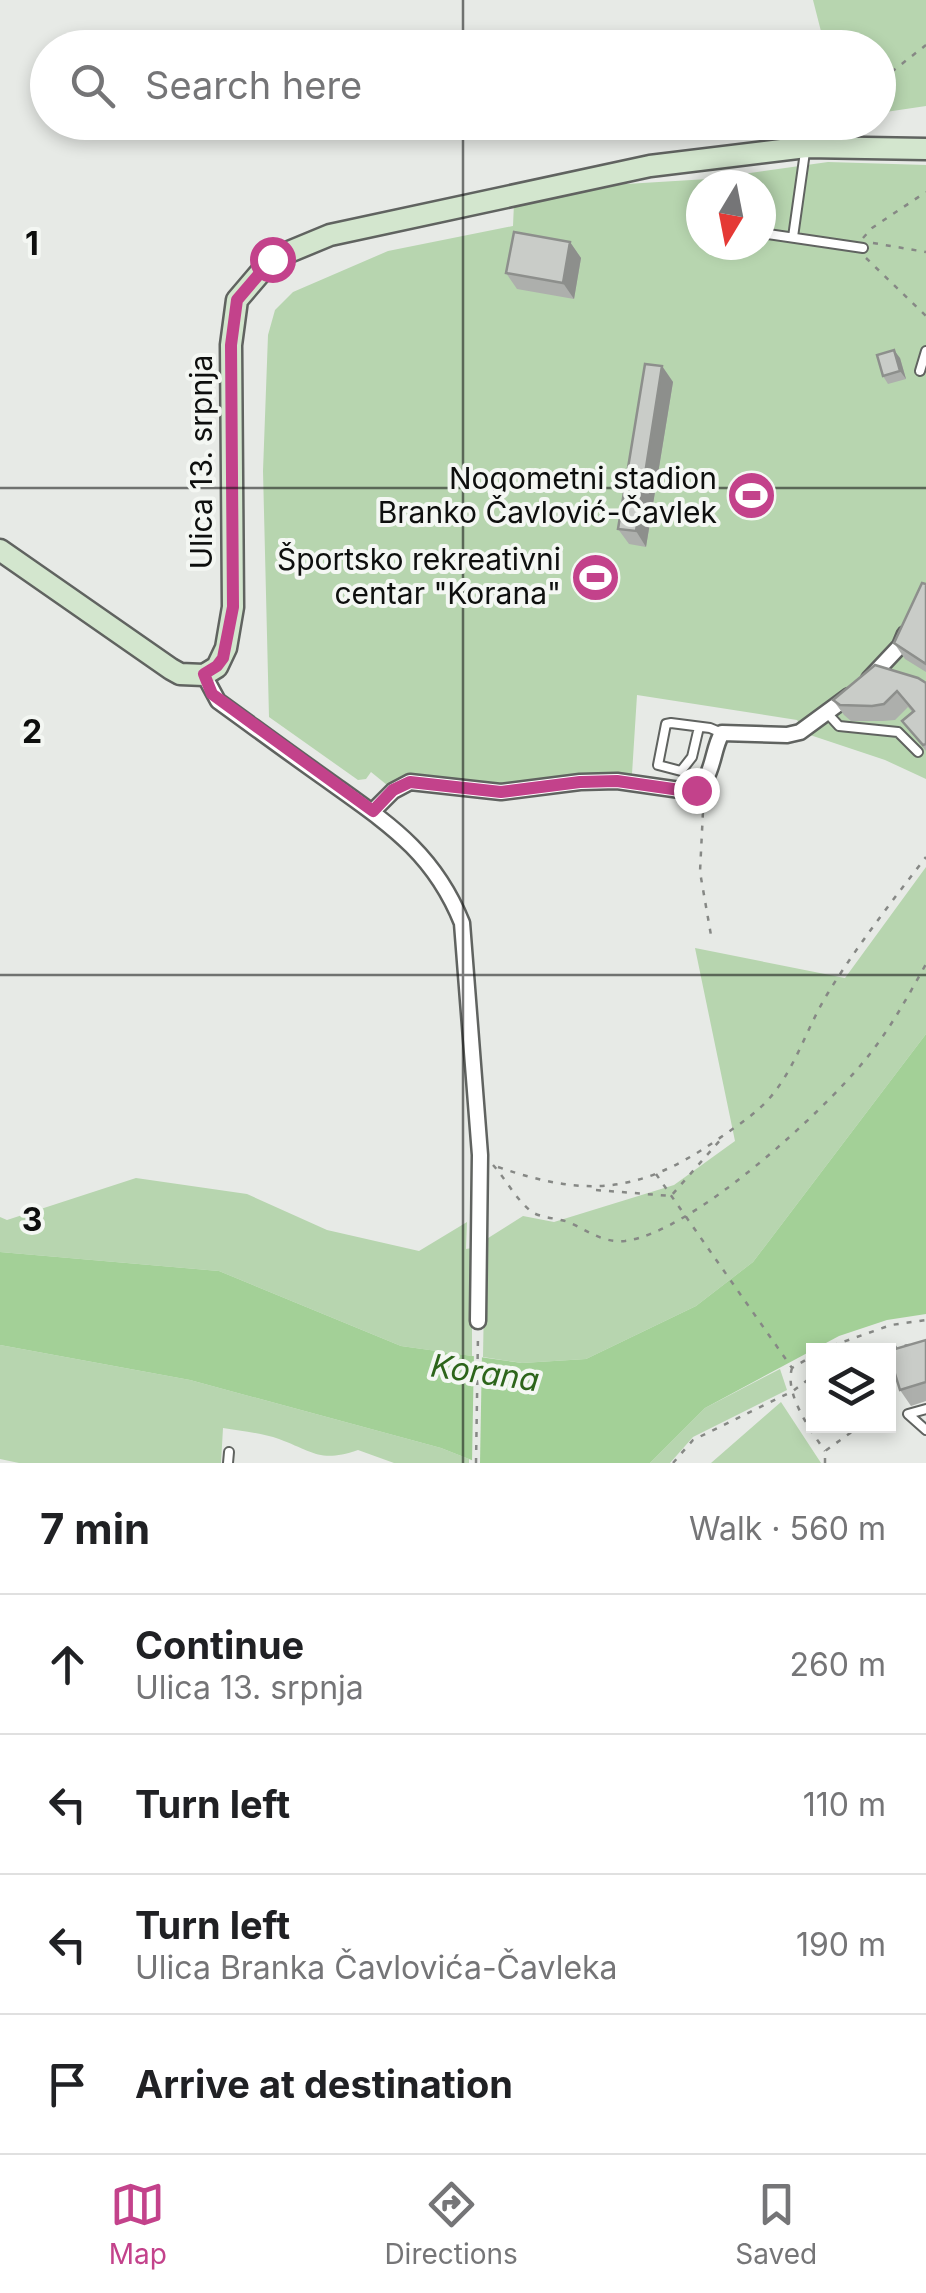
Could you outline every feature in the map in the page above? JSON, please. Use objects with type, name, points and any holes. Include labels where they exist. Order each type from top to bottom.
[{"type":"street","name":"Ulica 13. srpnja","points":[[204,674],[223,658],[233,607],[231,345],[237,300],[272,259],[330,235],[628,171],[760,150],[926,149]]},
{"type":"street","points":[[0,550],[171,669],[180,674],[204,674],[218,701],[373,811],[428,861],[451,894],[462,923],[480,1155],[478,1321]]},
{"type":"street","points":[[373,811],[393,790],[410,782],[501,792],[617,781],[696,790],[704,783],[722,734],[800,732],[873,676],[900,646],[914,613]]},
{"type":"lane","points":[[794,238],[806,147]]},
{"type":"lane","points":[[776,235],[862,248]]},
{"type":"lane","points":[[920,371],[926,351]]},
{"type":"lane","points":[[828,714],[840,726],[898,732],[918,752]]},
{"type":"lane","points":[[699,726],[692,757],[682,770],[658,765],[666,724],[699,726],[722,734]]},
{"type":"lane","points":[[926,1409],[908,1414],[926,1430]]},
{"type":"lane","points":[[228,1452],[228,1463]]},
{"type":"path","points":[[896,68],[926,45]]},
{"type":"path","points":[[926,192],[862,238],[863,242],[926,252]]},
{"type":"path","points":[[862,248],[862,254],[926,316]]},
{"type":"path","points":[[696,790],[703,810],[700,872],[712,941]]},
{"type":"path","points":[[592,1188],[620,1186],[682,1163],[751,1116],[775,1092],[830,990],[926,857]]},
{"type":"path","points":[[671,1196],[616,1194],[554,1183],[494,1165],[532,1212],[570,1222],[606,1240],[624,1241],[686,1217],[770,1154],[864,1062],[892,1024],[926,964]]},
{"type":"path","points":[[671,1196],[726,1134]]},
{"type":"path","points":[[656,1174],[791,1366]]},
{"type":"path","points":[[840,1343],[891,1325],[926,1320]]},
{"type":"path","points":[[476,1463],[478,1321]]},
{"type":"path","points":[[896,1347],[926,1342]]},
{"type":"path","points":[[791,1366],[806,1359]]},
{"type":"path","points":[[791,1366],[793,1391],[825,1451],[825,1463]]},
{"type":"path","points":[[673,1463],[693,1440],[793,1391],[806,1380]]},
{"type":"path","points":[[825,1451],[850,1433]]},
{"type":"shaded area","points":[[813,0],[926,0],[926,106],[896,110],[896,30],[821,30]]},
{"type":"shaded area","name":"Športsko rekreativni centar \"Korana\"","points":[[828,162],[926,165],[926,779],[885,760],[807,734],[797,720],[637,695],[632,774],[502,785],[409,775],[387,785],[371,772],[366,779],[358,780],[269,717],[263,471],[268,335],[275,310],[293,292],[388,251],[513,226],[514,203],[593,186],[686,180],[686,260],[776,260],[776,170],[772,170]]},
{"type":"shaded area","points":[[926,867],[926,1034],[753,1262],[696,1306],[586,1359],[522,1363],[483,1357],[485,1240],[523,1216],[554,1222],[674,1185],[735,1141],[695,948],[845,978]]},
{"type":"shaded area","points":[[136,1178],[247,1194],[327,1230],[419,1251],[467,1222],[466,1249],[472,1248],[472,1356],[401,1346],[219,1271],[0,1252],[0,1217],[7,1220]]},
{"type":"shaded area","points":[[0,1345],[190,1380],[441,1448],[469,1459],[469,1463],[394,1463],[358,1450],[326,1456],[272,1437],[223,1428],[221,1463],[19,1463],[0,1459]]},
{"type":"shaded area","points":[[780,1369],[787,1390],[693,1437],[670,1463],[650,1463],[705,1408]]},
{"type":"shaded area","points":[[781,1402],[821,1463],[711,1463]]},
{"type":"water","name":"Korana","points":[[926,1034],[926,1314],[887,1320],[826,1343],[806,1343],[806,1354],[705,1408],[650,1463],[479,1463],[441,1448],[190,1380],[0,1345],[0,1252],[219,1271],[401,1346],[522,1363],[586,1359],[696,1306],[753,1262]]},
{"type":"pier","points":[[474,1351],[482,1352],[480,1463],[472,1463]]},
{"type":"building","points":[[514,232],[570,242],[563,283],[506,273]]},
{"type":"building","points":[[894,350],[900,371],[883,376],[877,355]]},
{"type":"building","points":[[645,364],[662,366],[636,531],[618,529]]},
{"type":"building","points":[[922,583],[926,584],[926,664],[894,643]]},
{"type":"building","points":[[875,665],[926,683],[926,744],[902,721],[914,711],[897,691],[884,704],[872,706],[840,705],[833,700]]},
{"type":"building","points":[[926,1340],[926,1382],[900,1390],[896,1349]]},
{"type":"place","name":"Nogometni stadion Branko Čavlović-Čavlek","points":[[752,496]]},
{"type":"place","name":"Športsko rekreativni centar \"Korana\"","points":[[596,577]]},
{"type":"route","points":[[272,259],[237,300],[231,345],[233,607],[223,658],[204,674],[212,694],[373,811],[393,790],[410,782],[501,792],[617,781],[696,790]]}]
